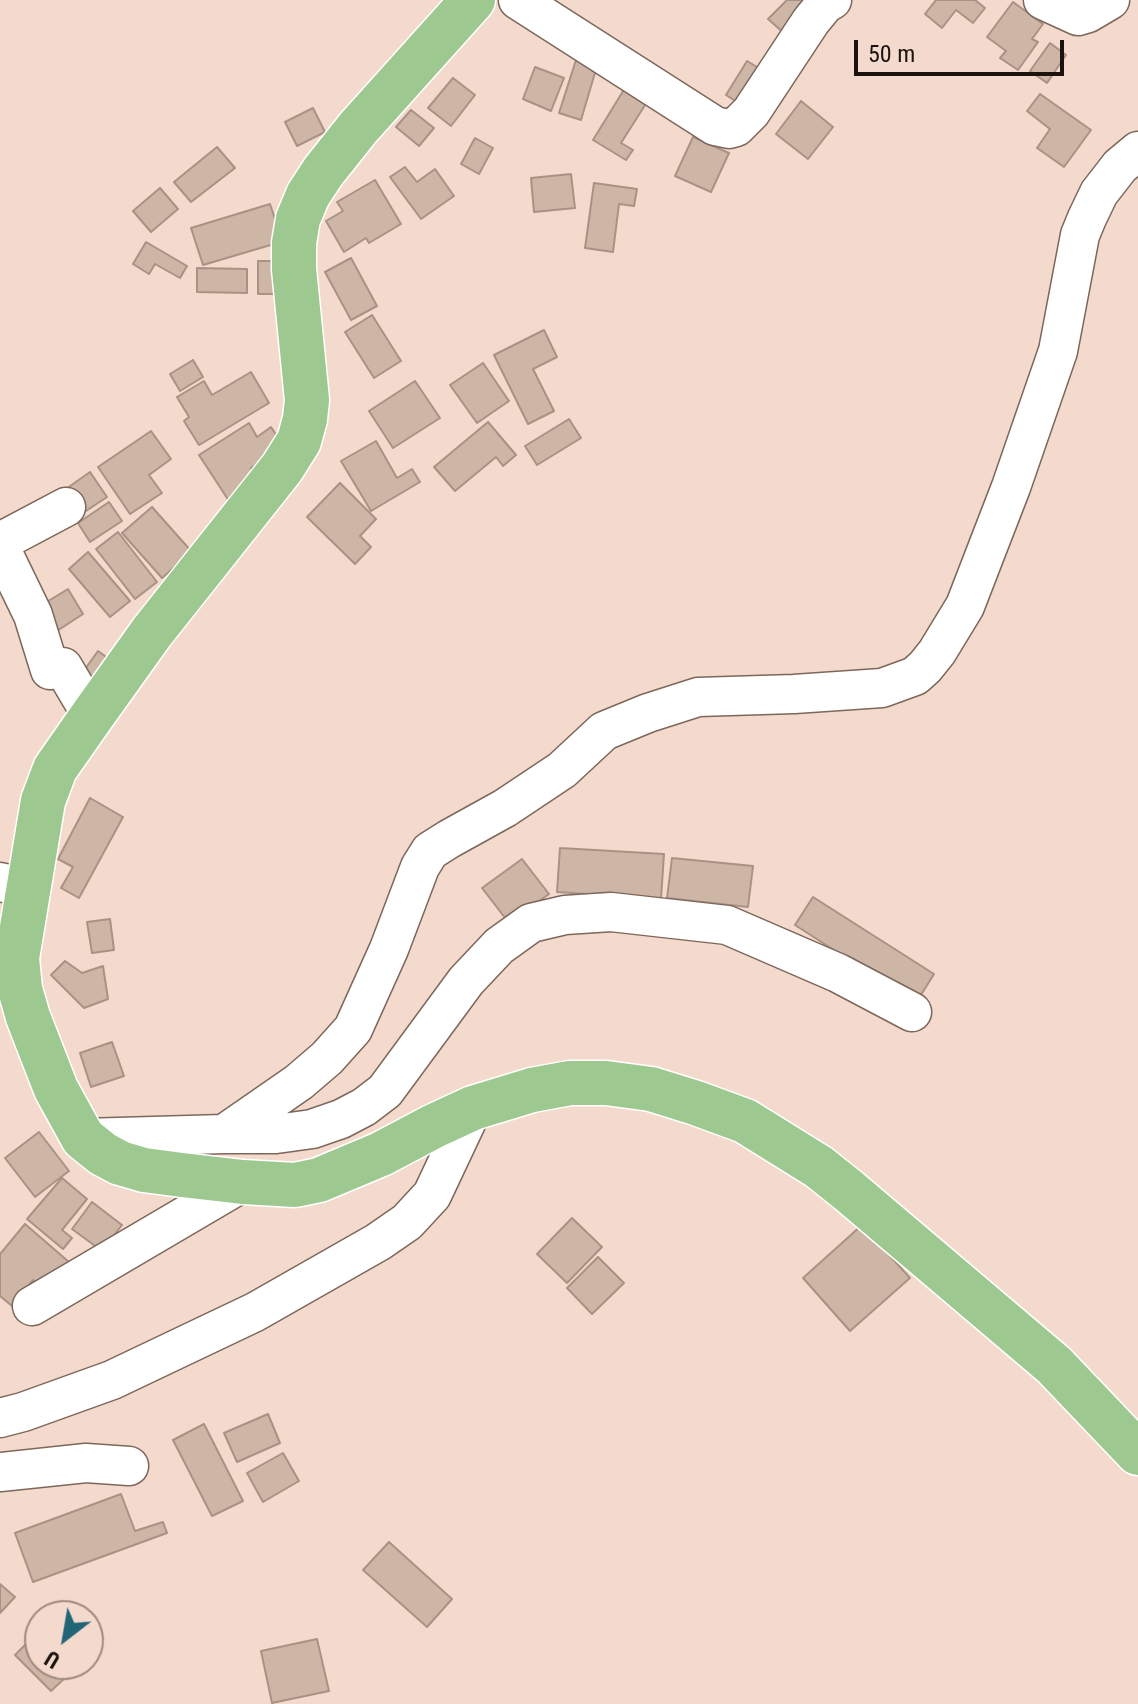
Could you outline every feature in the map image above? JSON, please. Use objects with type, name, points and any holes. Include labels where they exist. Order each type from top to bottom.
[{"type":"main road","points":[[473,0],[358,128],[323,172],[308,195],[298,219],[294,269],[307,400],[299,441],[282,468],[152,632],[55,769],[14,885],[20,989],[56,1089],[83,1138],[120,1163],[144,1170],[295,1185],[319,1180],[381,1154],[473,1108],[532,1090],[570,1083],[606,1083],[651,1089],[745,1121],[819,1167],[1054,1365],[1138,1453]]},
{"type":"street","points":[[518,0],[715,126],[729,129],[736,127],[751,112],[811,21],[832,0]]},
{"type":"street","points":[[1043,0],[1078,16],[1110,0]]},
{"type":"street","points":[[224,1134],[299,1082],[327,1058],[353,1029],[389,949],[420,867],[430,851],[505,808],[562,770],[604,731],[698,697],[882,688],[915,676],[925,667],[965,606],[1011,487],[1058,351],[1080,235],[1087,218],[1099,193],[1120,166],[1138,151]]},
{"type":"street","points":[[66,507],[0,545],[33,615],[50,670],[63,667],[92,716]]},
{"type":"street","points":[[83,1138],[276,1134],[312,1129],[341,1119],[385,1091],[466,981],[499,946],[531,923],[565,915],[611,912],[727,925],[838,973],[912,1012]]},
{"type":"street","points":[[0,1418],[112,1380],[255,1312],[378,1242],[407,1222],[432,1195],[473,1108]]},
{"type":"street","points":[[32,1306],[243,1182]]},
{"type":"street","points":[[0,1472],[86,1463],[129,1466]]},
{"type":"building","points":[[787,0],[821,0],[786,35],[768,19]]},
{"type":"building","points":[[936,0],[975,0],[985,8],[973,23],[956,10],[942,28],[925,14]]},
{"type":"building","points":[[1013,2],[1043,24],[1032,39],[1038,42],[1018,70],[1000,58],[1006,51],[987,37]]},
{"type":"building","points":[[1050,43],[1066,55],[1047,83],[1030,71]]},
{"type":"building","points":[[576,60],[597,66],[581,120],[559,113]]},
{"type":"building","points":[[747,61],[767,73],[745,107],[726,95]]},
{"type":"building","points":[[535,67],[564,78],[551,111],[523,99]]},
{"type":"building","points":[[453,78],[475,95],[451,126],[428,108]]},
{"type":"building","points":[[625,88],[647,102],[621,143],[633,150],[626,160],[593,140]]},
{"type":"building","points":[[1040,94],[1091,130],[1064,167],[1037,148],[1050,129],[1027,111]]},
{"type":"building","points":[[801,101],[833,127],[808,159],[776,134]]},
{"type":"building","points":[[313,108],[325,132],[297,146],[285,122]]},
{"type":"building","points":[[411,110],[434,128],[419,146],[396,127]]},
{"type":"building","points":[[693,137],[729,153],[711,192],[675,176]]},
{"type":"building","points":[[475,138],[493,148],[479,174],[461,164]]},
{"type":"building","points":[[217,147],[235,168],[191,202],[174,182]]},
{"type":"building","points":[[405,167],[417,182],[435,169],[454,196],[421,219],[390,177]]},
{"type":"building","points":[[571,174],[575,208],[534,212],[531,178]]},
{"type":"building","points":[[375,180],[401,224],[369,243],[366,238],[344,252],[326,221],[343,211],[337,202]]},
{"type":"building","points":[[594,183],[637,189],[634,206],[619,204],[613,252],[585,248]]},
{"type":"building","points":[[160,188],[178,209],[151,232],[133,211]]},
{"type":"building","points":[[270,204],[280,234],[272,237],[274,244],[203,265],[191,228]]},
{"type":"building","points":[[146,242],[187,266],[180,278],[155,264],[149,274],[133,264]]},
{"type":"building","points":[[351,258],[377,306],[351,320],[325,272]]},
{"type":"building","points":[[258,261],[286,261],[286,294],[258,294]]},
{"type":"building","points":[[197,268],[247,269],[247,293],[197,292]]},
{"type":"building","points":[[372,315],[401,361],[374,378],[345,332]]},
{"type":"building","points":[[544,330],[557,357],[533,369],[554,411],[528,424],[494,355]]},
{"type":"building","points":[[193,360],[203,377],[180,391],[170,374]]},
{"type":"building","points":[[483,363],[509,401],[477,423],[450,385]]},
{"type":"building","points":[[251,372],[269,403],[199,445],[184,421],[189,417],[177,397],[204,381],[212,395]]},
{"type":"building","points":[[415,381],[440,418],[393,448],[369,411]]},
{"type":"building","points":[[569,419],[581,438],[537,465],[525,446]]},
{"type":"building","points":[[488,422],[516,455],[503,466],[496,457],[455,491],[434,467]]},
{"type":"building","points":[[249,423],[257,437],[271,427],[284,447],[251,468],[260,482],[229,501],[199,455]]},
{"type":"building","points":[[151,431],[171,459],[149,475],[162,493],[130,514],[98,467]]},
{"type":"building","points":[[376,441],[397,478],[412,469],[420,482],[371,511],[341,461]]},
{"type":"building","points":[[90,472],[107,497],[80,515],[63,491]]},
{"type":"building","points":[[340,483],[376,519],[360,536],[371,547],[355,564],[307,517]]},
{"type":"building","points":[[109,502],[122,521],[90,542],[78,523]]},
{"type":"building","points":[[152,507],[192,552],[162,578],[122,533]]},
{"type":"building","points":[[118,532],[157,582],[135,599],[96,549]]},
{"type":"building","points":[[88,552],[130,601],[110,617],[69,569]]},
{"type":"building","points":[[68,589],[83,614],[57,631],[40,606]]},
{"type":"building","points":[[98,651],[119,666],[95,698],[75,683]]},
{"type":"building","points":[[90,798],[123,817],[79,898],[61,888],[73,867],[58,859]]},
{"type":"building","points":[[560,848],[664,854],[661,899],[557,892]]},
{"type":"building","points":[[672,858],[753,866],[748,907],[667,898]]},
{"type":"building","points":[[522,859],[549,894],[509,923],[482,888]]},
{"type":"building","points":[[813,897],[934,974],[916,1003],[795,925]]},
{"type":"building","points":[[110,919],[114,950],[92,953],[87,922]]},
{"type":"building","points":[[65,961],[82,973],[103,966],[108,999],[84,1008],[51,975]]},
{"type":"building","points":[[112,1042],[124,1076],[91,1087],[80,1053]]},
{"type":"building","points":[[39,1132],[69,1171],[35,1197],[5,1158]]},
{"type":"building","points":[[62,1178],[87,1199],[62,1230],[72,1238],[63,1249],[27,1219]]},
{"type":"building","points":[[92,1202],[122,1225],[102,1251],[72,1229]]},
{"type":"building","points":[[572,1218],[602,1247],[567,1283],[537,1254]]},
{"type":"building","points":[[25,1224],[69,1262],[45,1290],[33,1280],[12,1306],[0,1296],[0,1254]]},
{"type":"building","points":[[862,1225],[910,1278],[850,1331],[803,1278]]},
{"type":"building","points":[[598,1257],[624,1283],[592,1314],[567,1288]]},
{"type":"building","points":[[268,1414],[280,1443],[237,1462],[224,1433]]},
{"type":"building","points":[[204,1424],[243,1501],[212,1516],[173,1440]]},
{"type":"building","points":[[283,1453],[299,1481],[263,1502],[247,1473]]},
{"type":"building","points":[[121,1494],[135,1531],[163,1522],[167,1533],[33,1582],[15,1533]]},
{"type":"building","points":[[389,1542],[452,1599],[427,1627],[363,1570]]},
{"type":"building","points":[[0,1584],[15,1597],[0,1613]]},
{"type":"building","points":[[317,1639],[329,1691],[272,1703],[261,1651]]},
{"type":"building","points":[[24,1646],[24,1664],[15,1655]]},
{"type":"building","points":[[40,1680],[63,1680],[51,1691]]}]
